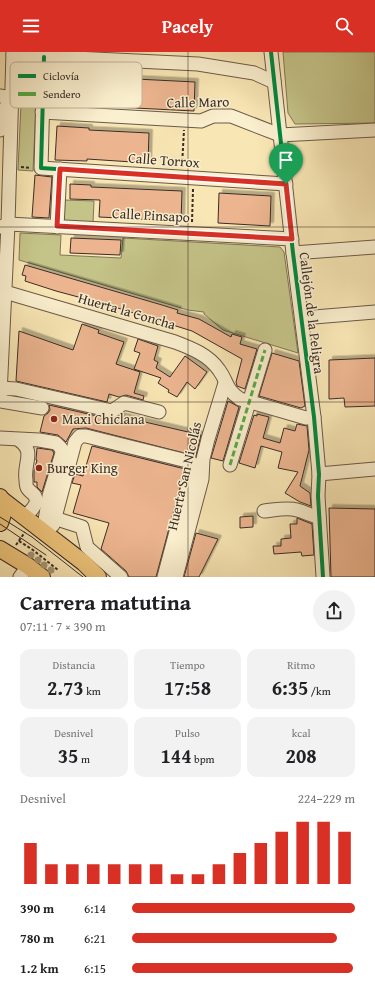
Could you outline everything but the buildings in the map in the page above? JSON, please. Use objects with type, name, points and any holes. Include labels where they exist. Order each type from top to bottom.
[{"type":"main road","points":[[1,498],[84,563],[98,577]]},
{"type":"main road","points":[[0,523],[3,512],[1,498]]},
{"type":"main road","points":[[5,552],[24,572],[42,577]]},
{"type":"street","name":"Callejón de la Peligra","points":[[271,52],[293,254],[314,417],[319,474],[318,496],[323,577]]},
{"type":"street","points":[[13,54],[44,57],[198,64],[254,73],[274,82]]},
{"type":"street","points":[[44,57],[44,62]]},
{"type":"street","points":[[0,130],[10,70]]},
{"type":"street","points":[[0,395],[5,292],[3,247],[5,97]]},
{"type":"street","points":[[42,108],[42,112]]},
{"type":"street","name":"Calle Maro","points":[[42,112],[201,121],[212,116],[231,116],[280,135],[375,130]]},
{"type":"street","name":"Calle Torrox","points":[[42,112],[41,168],[286,184]]},
{"type":"street","points":[[57,226],[60,169]]},
{"type":"street","name":"Calle Pinsapo","points":[[4,226],[57,226],[292,239]]},
{"type":"street","points":[[293,254],[375,247]]},
{"type":"street","name":"Huerta la Concha","points":[[5,292],[188,347],[202,354],[218,368],[225,383]]},
{"type":"street","points":[[302,318],[375,312]]},
{"type":"street","points":[[230,465],[265,350]]},
{"type":"street","points":[[225,383],[233,394],[249,403],[306,418],[314,417]]},
{"type":"street","name":"Huerta San Nicolás","points":[[176,577],[202,479],[203,459],[208,439],[225,383]]},
{"type":"street","points":[[0,388],[16,389],[112,411],[124,403],[159,412]]},
{"type":"street","points":[[0,400],[42,408]]},
{"type":"street","points":[[36,525],[52,525],[75,442],[80,436],[86,436],[190,462],[193,468],[164,577]]},
{"type":"street","points":[[0,438],[39,440],[56,444],[61,448],[62,453],[49,496],[46,515],[36,525]]},
{"type":"street","points":[[19,440],[26,445],[28,450],[25,476],[28,489],[34,494],[36,499],[36,525]]},
{"type":"street","points":[[319,474],[375,469]]},
{"type":"street","points":[[34,494],[49,496]]},
{"type":"street","points":[[264,510],[298,510],[312,516],[319,517]]},
{"type":"street","points":[[54,518],[82,527],[87,547],[121,577]]},
{"type":"path","points":[[184,120],[192,234]]},
{"type":"path","points":[[5,552],[36,525]]},
{"type":"path","points":[[19,541],[58,570]]},
{"type":"shaded area","points":[[283,52],[375,52],[375,123],[295,124],[288,113]]},
{"type":"shaded area","points":[[23,60],[38,60],[38,62],[23,62]]},
{"type":"shaded area","points":[[21,108],[36,108],[33,171],[18,170]]},
{"type":"shaded area","points":[[65,200],[94,201],[93,223],[64,222]]},
{"type":"shaded area","points":[[20,233],[61,235],[60,255],[121,258],[123,238],[280,247],[284,252],[298,353],[223,330],[204,314],[204,312],[188,310],[19,260]]},
{"type":"tram line","points":[[0,517],[32,537],[83,577]]},
{"type":"tram line","points":[[0,524],[46,555]]},
{"type":"marked path","points":[[230,465],[265,350]]},
{"type":"cycle path","points":[[271,52],[293,253],[314,417],[319,474],[318,496],[323,577]]},
{"type":"cycle path","points":[[44,57],[44,62]]},
{"type":"cycle path","points":[[43,108],[41,168],[286,184]]},
{"type":"place","name":"Maxi Chiclana","points":[[54,419]]},
{"type":"place","name":"Burger King","points":[[39,468]]},
{"type":"route","points":[[60,169],[286,184],[292,239],[57,226],[60,169]]}]
